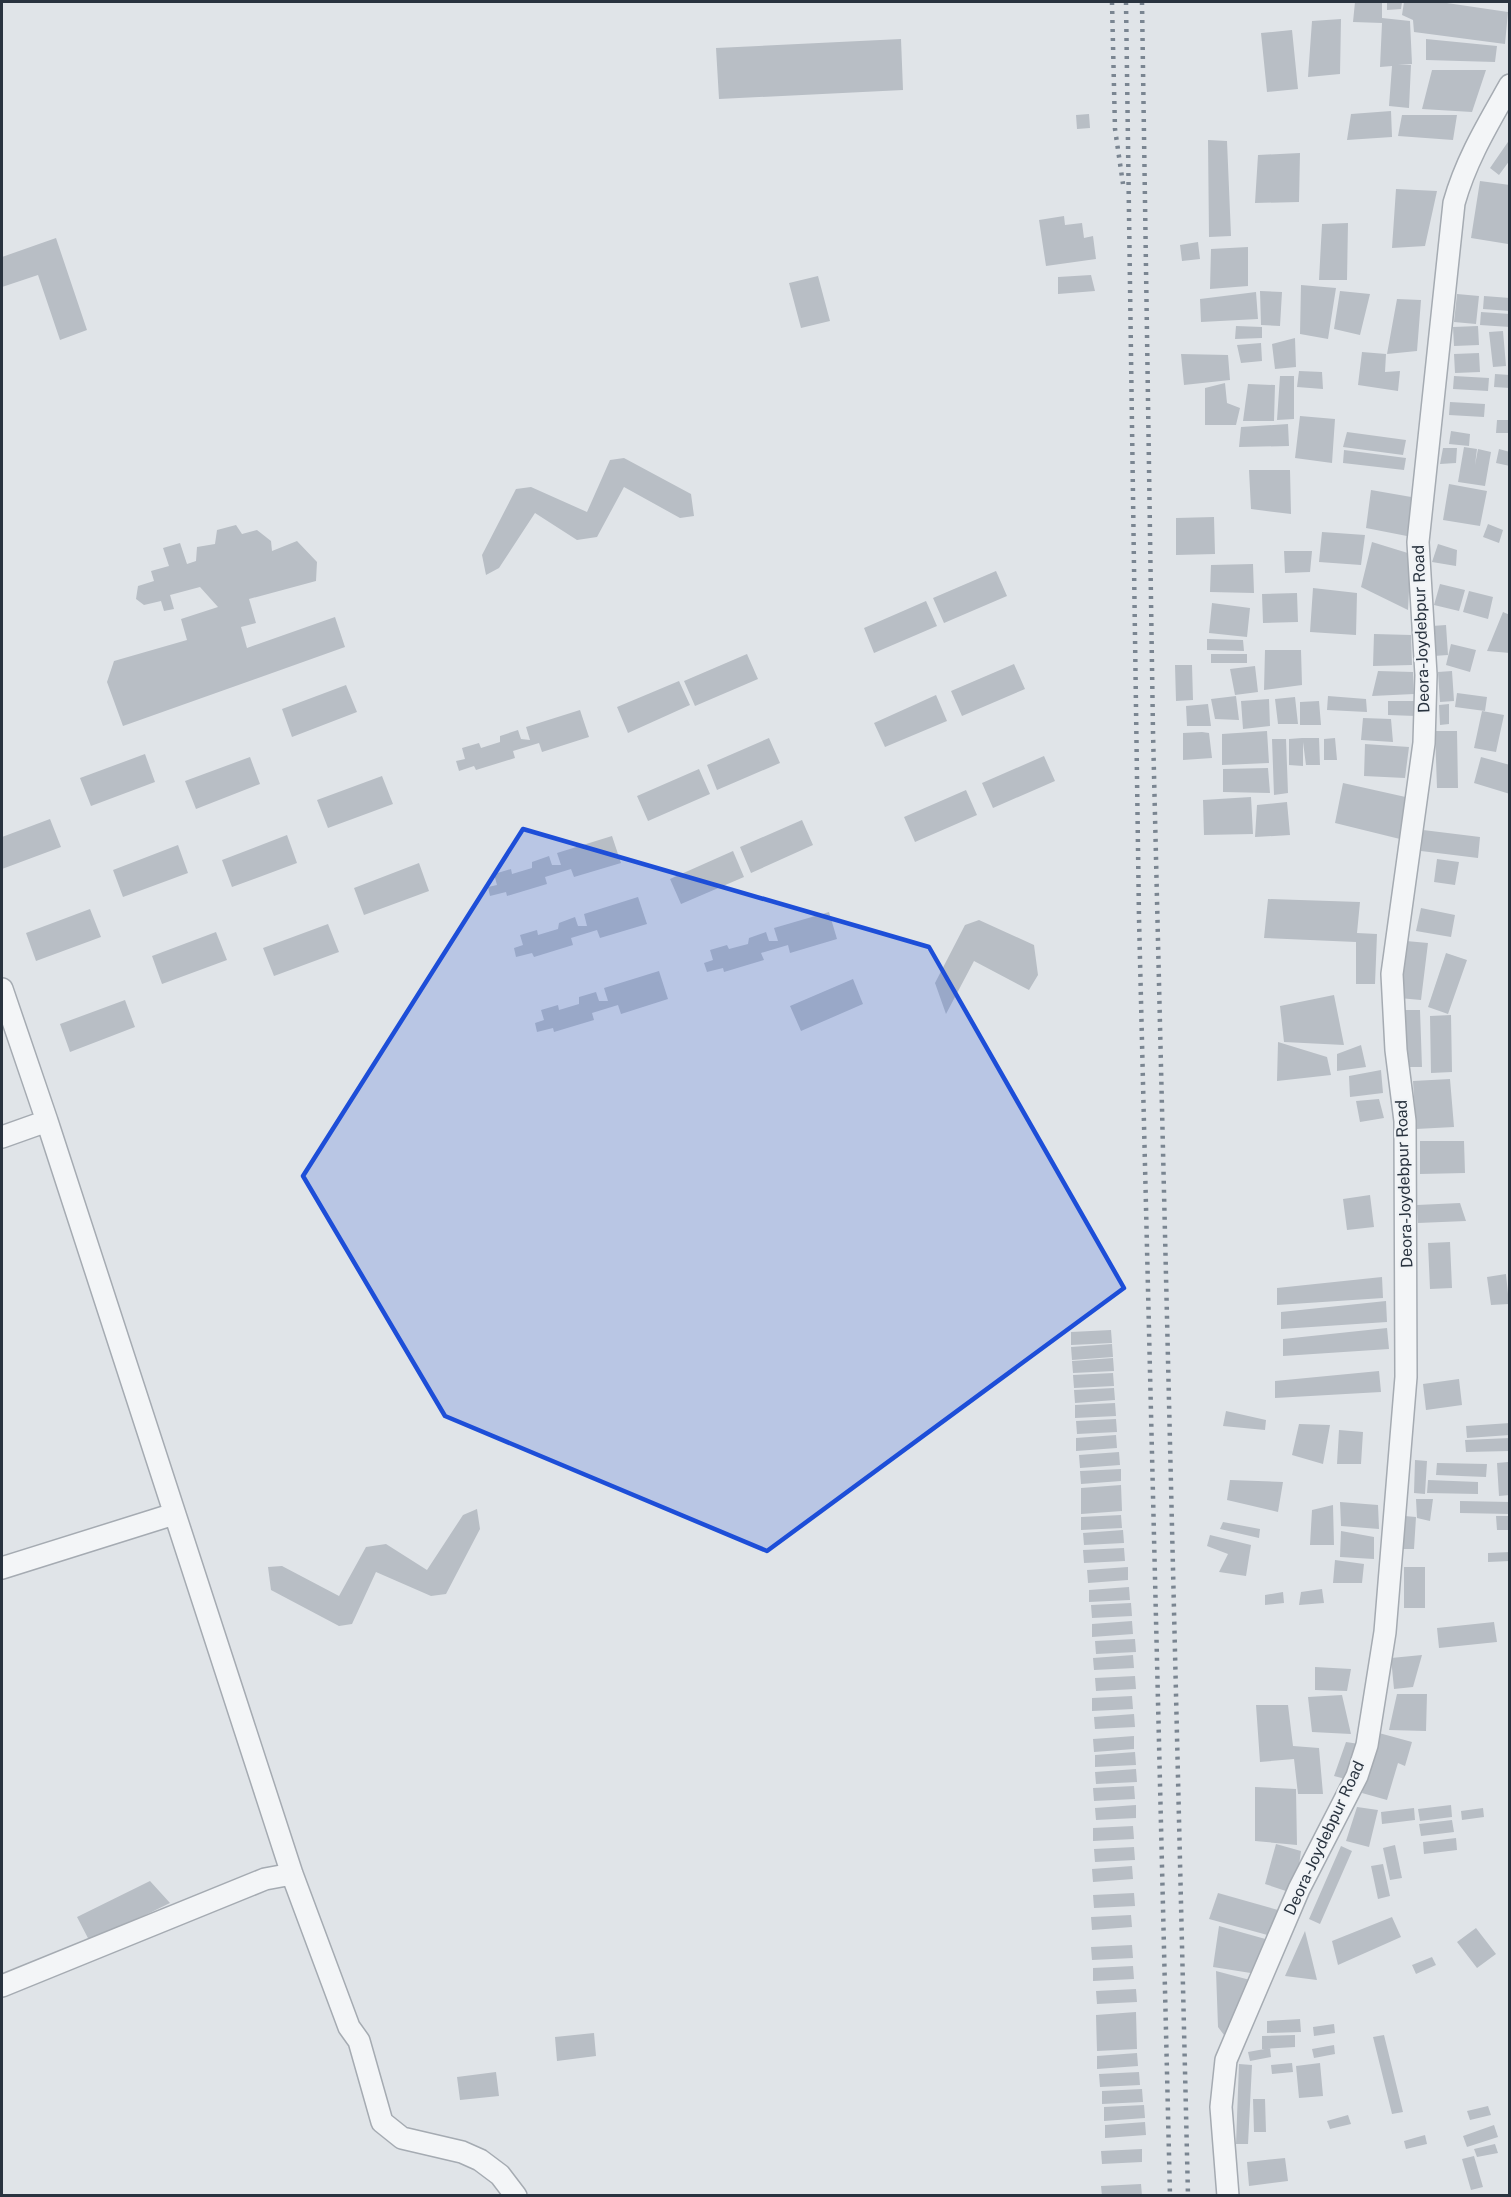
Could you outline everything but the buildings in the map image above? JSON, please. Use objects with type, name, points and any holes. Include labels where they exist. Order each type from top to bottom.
[{"type":"street","name":"Deora-Joydebpur Road","points":[[1228,2196],[1221,2108],[1226,2061],[1299,1889],[1357,1776],[1367,1745],[1385,1632],[1406,1377],[1405,1121],[1396,1050],[1392,974],[1424,743],[1426,675],[1418,542],[1454,203],[1461,177],[1509,86]]},
{"type":"street","points":[[2,989],[292,1874],[349,2027],[359,2041],[382,2122],[402,2138],[462,2152],[480,2160],[500,2175],[516,2196]]},
{"type":"street","points":[[2,1137],[47,1121]]},
{"type":"street","points":[[2,1568],[174,1514]]},
{"type":"street","points":[[2,1986],[265,1879],[292,1874]]},
{"type":"highlighted area","points":[[523,829],[929,947],[1124,1288],[767,1551],[445,1416],[303,1176]]},
{"type":"railway","points":[[1112,2],[1115,129],[1123,184]]},
{"type":"railway","points":[[1126,2],[1139,918],[1170,2196]]},
{"type":"railway","points":[[1142,2],[1153,732],[1188,2196]]}]
